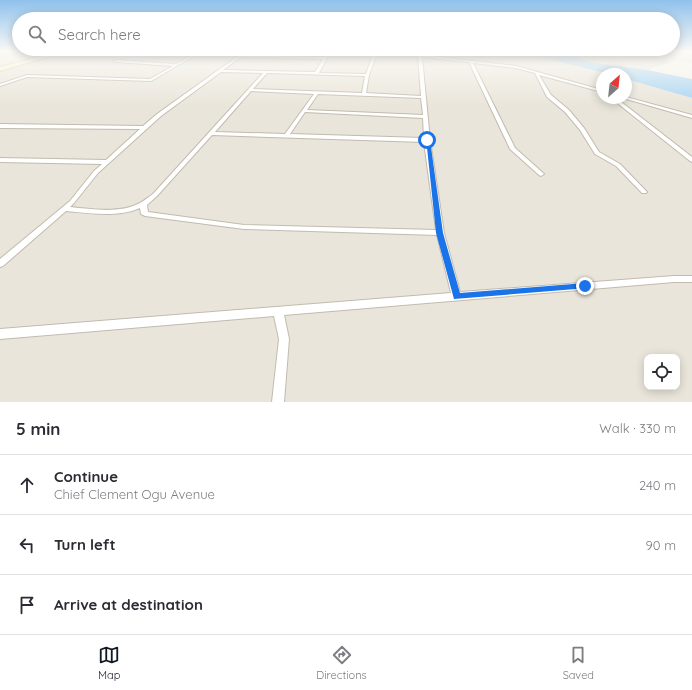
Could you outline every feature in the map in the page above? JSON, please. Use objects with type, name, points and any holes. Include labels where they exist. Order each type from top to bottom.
[{"type":"street","points":[[0,84],[27,76],[147,80],[155,79],[170,70]]},
{"type":"street","points":[[316,74],[318,70]]},
{"type":"street","points":[[364,94],[370,70]]},
{"type":"street","points":[[421,70],[427,140],[440,233],[457,297]]},
{"type":"street","points":[[474,70],[513,149],[541,174]]},
{"type":"street","points":[[527,70],[596,89]]},
{"type":"street","points":[[0,264],[63,209],[106,162],[164,111],[222,71],[368,75]]},
{"type":"street","points":[[63,209],[99,211],[130,209],[143,205],[155,195],[210,132],[251,90],[266,72]]},
{"type":"street","points":[[536,72],[549,96],[567,111],[582,129],[596,153],[618,165],[644,192]]},
{"type":"street","points":[[251,90],[423,97]]},
{"type":"street","points":[[287,135],[317,92]]},
{"type":"street","points":[[632,100],[692,117]]},
{"type":"street","points":[[621,104],[692,160]]},
{"type":"street","points":[[304,111],[425,117]]},
{"type":"street","points":[[681,115],[692,122]]},
{"type":"street","points":[[0,126],[145,128]]},
{"type":"street","points":[[210,132],[427,140]]},
{"type":"street","points":[[0,160],[106,162]]},
{"type":"street","points":[[143,205],[145,214],[244,227],[440,233]]},
{"type":"street","points":[[0,334],[666,280],[692,280]]},
{"type":"street","points":[[278,312],[284,339],[278,402]]},
{"type":"shaded area","points":[[0,70],[592,70],[596,71],[596,104],[632,104],[632,81],[692,98],[692,402],[0,402]]},
{"type":"water","points":[[632,70],[647,70],[692,79],[692,98],[632,81]]},
{"type":"route","points":[[427,140],[440,233],[457,297],[585,286]]}]
